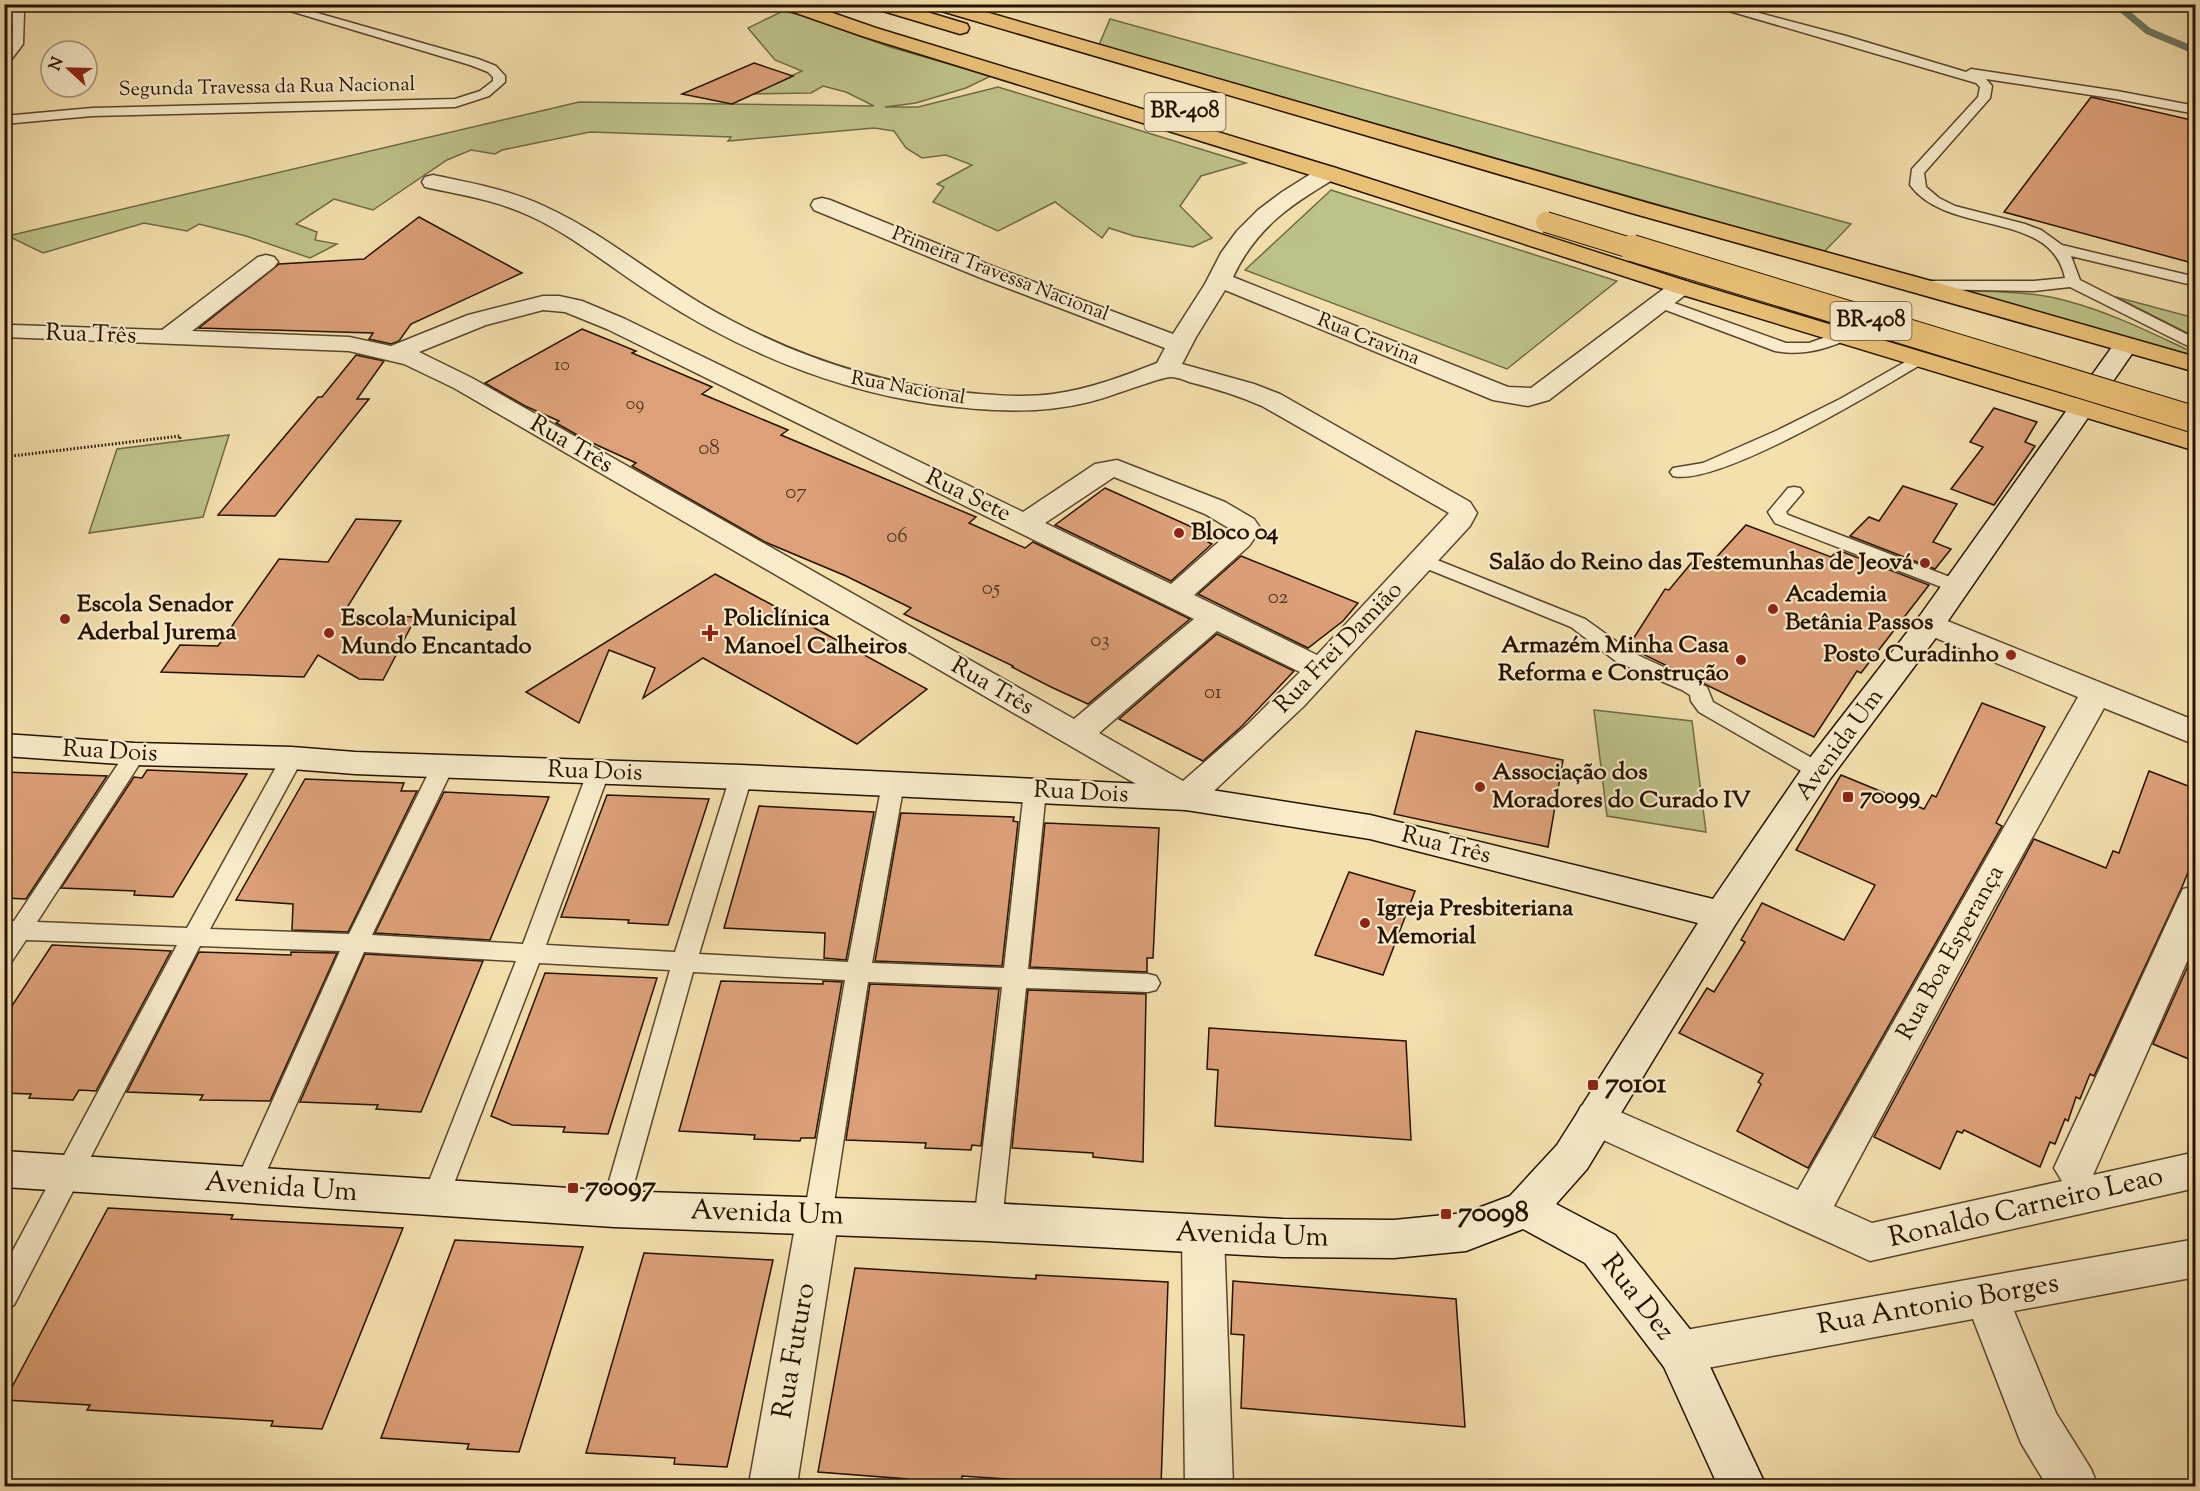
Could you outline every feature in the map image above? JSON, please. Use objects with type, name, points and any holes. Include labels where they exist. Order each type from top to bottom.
[{"type":"highway","points":[[788,4],[869,32],[1328,173],[1681,287],[2196,443]]},
{"type":"highway","name":"BR-408","points":[[822,4],[1479,201]]},
{"type":"highway","name":"BR-408","points":[[879,4],[1506,189]]},
{"type":"highway","points":[[937,4],[1632,206],[1923,286],[2196,365]]},
{"type":"highway","name":"BR-408","points":[[2196,396],[1544,214],[2196,420]]},
{"type":"street","points":[[1168,368],[1178,344],[1220,280],[1236,249],[1262,218],[1294,194],[1328,173]]},
{"type":"street","name":"Rua Nacional","points":[[433,182],[517,203],[550,216],[584,237],[632,272],[710,319],[825,372],[868,384],[933,397],[1013,405],[1063,400],[1118,387],[1168,368]]},
{"type":"street","name":"Primeira Travessa Nacional","points":[[822,205],[989,273],[1178,344]]},
{"type":"street","points":[[167,338],[266,262]]},
{"type":"street","name":"Rua Cravina","points":[[1220,280],[1502,394],[1517,398],[1528,398],[1539,394],[1660,303]]},
{"type":"street","points":[[1660,303],[1681,287]]},
{"type":"street","name":"Rua Sete","points":[[395,353],[450,330],[539,304],[557,303],[577,308],[616,324],[1320,669]]},
{"type":"street","name":"Rua Três","points":[[13,332],[322,341],[412,358],[463,383],[1186,798],[1370,827],[1722,915]]},
{"type":"street","name":"Avenida Um","points":[[4,1169],[614,1209],[988,1222],[1293,1238],[1394,1239],[1466,1232],[1525,1209],[1572,1157],[1722,915],[1818,771],[1930,624],[2126,345]]},
{"type":"street","name":"Rua Frei Damião","points":[[1168,368],[1245,389],[1271,400],[1438,495],[1460,508],[1463,513],[1460,520],[1235,757],[1186,798]]},
{"type":"street","points":[[1025,524],[1105,470],[1117,468],[1215,508],[1244,525],[1247,529],[1245,534],[1174,597]]},
{"type":"street","points":[[1076,735],[1215,617]]},
{"type":"street","points":[[1930,624],[2096,693],[2193,727]]},
{"type":"street","name":"Rua Boa Esperança","points":[[1808,1214],[1973,911],[2096,693]]},
{"type":"street","name":"Rua Dois","points":[[4,745],[135,754],[292,758],[1186,798]]},
{"type":"street","points":[[2074,1168],[2196,899]]},
{"type":"street","name":"Ronaldo Carneiro Leao","points":[[1595,1118],[1870,1242],[2196,1170]]},
{"type":"street","name":"Rua Dez","points":[[1525,1209],[1600,1249],[1680,1352],[1742,1486]]},
{"type":"street","name":"Rua Futuro","points":[[777,1486],[774,1478],[818,1216]]},
{"type":"street","points":[[1203,1234],[1209,1486]]},
{"type":"street","name":"Rua Antonio Borges","points":[[1680,1352],[1986,1296],[2191,1266]]},
{"type":"street","points":[[1986,1296],[2038,1427],[2074,1486]]},
{"type":"lane","points":[[4,61],[17,44],[18,12],[12,4]]},
{"type":"lane","name":"Segunda Travessa da Rua Nacional","points":[[4,120],[92,112],[455,103],[479,97],[492,90],[499,82],[499,75],[492,69],[272,4]]},
{"type":"lane","points":[[1710,4],[1950,70],[1980,81],[1986,86],[1984,98],[1917,172],[1917,185],[1926,195],[1939,204],[1956,211],[2032,232],[2048,239],[2061,249],[2196,282]]},
{"type":"lane","points":[[1950,70],[2117,95],[2196,110]]},
{"type":"lane","points":[[2061,249],[2073,275],[2072,282]]},
{"type":"lane","points":[[1923,286],[2034,286],[2072,282],[2196,345]]},
{"type":"lane","points":[[1660,303],[1775,346],[1792,350],[1806,350],[1843,336]]},
{"type":"lane","points":[[1679,472],[1707,468],[1784,434],[1846,403],[1918,359]]},
{"type":"lane","points":[[1794,492],[1777,512],[1781,519],[1956,586]]},
{"type":"lane","points":[[1422,560],[1578,623],[1624,657],[1700,692],[1701,701],[1706,707],[1818,771]]},
{"type":"lane","points":[[4,955],[13,931],[135,754]]},
{"type":"lane","points":[[4,1296],[192,937],[292,758]]},
{"type":"lane","points":[[247,1186],[356,943],[443,766]]},
{"type":"lane","points":[[435,1199],[531,954],[598,773]]},
{"type":"lane","points":[[614,1209],[684,963],[741,777]]},
{"type":"lane","points":[[818,1216],[858,972],[893,784]]},
{"type":"lane","points":[[988,1222],[1035,791]]},
{"type":"lane","points":[[13,931],[356,943],[858,972],[1148,983]]},
{"type":"path","points":[[4,457],[180,436],[180,441]]},
{"type":"green space","points":[[783,11],[805,16],[890,47],[991,76],[966,88],[916,103],[885,107],[918,107],[998,87],[1246,163],[1201,176],[1180,206],[1212,238],[1193,247],[1134,236],[1109,228],[1102,238],[1055,202],[998,231],[933,202],[944,187],[937,184],[972,165],[946,155],[922,158],[906,148],[894,131],[874,128],[728,141],[731,137],[590,132],[502,150],[495,154],[471,150],[447,160],[373,210],[334,199],[296,224],[317,232],[315,240],[337,244],[310,258],[246,236],[199,224],[187,231],[144,223],[43,253],[8,236],[579,102],[874,106],[846,92],[823,86],[811,93],[753,94],[802,71],[775,60],[748,28]]},
{"type":"green space","points":[[1110,19],[1851,224],[1824,252],[1099,45]]},
{"type":"green space","points":[[1331,190],[1617,281],[1507,369],[1245,270]]},
{"type":"green space","points":[[1957,290],[2040,295],[2083,305],[2128,322],[2186,349],[2195,355],[2195,360]]},
{"type":"green space","points":[[2116,297],[2195,318],[2195,337]]},
{"type":"green space","points":[[229,435],[203,517],[89,533],[117,449]]},
{"type":"green space","points":[[1594,710],[1692,721],[1706,832],[1607,816]]},
{"type":"building","points":[[754,63],[793,76],[732,104],[682,94]]},
{"type":"building","points":[[2091,97],[2196,121],[2196,264],[2004,212]]},
{"type":"building","points":[[419,217],[522,273],[411,324],[399,341],[391,344],[369,339],[373,333],[199,328],[279,264],[364,259]]},
{"type":"building","points":[[582,329],[636,351],[632,353],[712,387],[702,394],[788,430],[781,435],[976,517],[969,523],[1025,548],[1033,542],[1190,619],[1088,704],[1051,687],[1013,666],[904,614],[911,608],[846,576],[765,542],[632,466],[636,463],[586,440],[556,423],[559,421],[525,406],[485,383]]},
{"type":"building","points":[[356,355],[384,361],[357,399],[369,399],[275,516],[218,515],[318,397],[322,397]]},
{"type":"building","points":[[1994,408],[2037,422],[2025,442],[2035,446],[1994,505],[1951,489],[1983,447],[1970,442]]},
{"type":"building","points":[[1903,486],[1957,504],[1933,542],[1951,549],[1935,569],[1850,536],[1869,517],[1879,521]]},
{"type":"building","name":"Bloco 04","points":[[1105,488],[1214,537],[1208,542],[1212,544],[1171,581],[1055,525]]},
{"type":"building","points":[[356,519],[401,521],[343,614],[416,617],[383,680],[359,679],[318,655],[304,677],[161,672],[180,645],[218,646],[279,559],[328,562]]},
{"type":"building","points":[[1746,525],[1831,557],[1838,550],[1929,585],[1861,673],[1857,671],[1814,737],[1628,647],[1665,589],[1669,590],[1698,555],[1713,561]]},
{"type":"building","points":[[1241,556],[1358,603],[1343,621],[1308,648],[1198,594]]},
{"type":"building","name":"Policlínica Manoel Calheiros","points":[[715,574],[927,689],[857,744],[703,658],[643,698],[655,668],[609,650],[579,723],[526,692]]},
{"type":"building","points":[[1217,634],[1294,671],[1242,726],[1203,761],[1119,719]]},
{"type":"building","points":[[1982,703],[2045,727],[1996,823],[2002,826],[1808,1168],[1737,1131],[1761,1084],[1758,1082],[1763,1074],[1679,1033],[1707,988],[1714,992],[1745,942],[1741,940],[1762,903],[1844,940],[1875,885],[1796,850],[1841,775],[1924,809],[1932,795],[1936,797]]},
{"type":"building","name":"Associação dos Moradores do Curado IV","points":[[1416,731],[1563,760],[1548,847],[1394,814]]},
{"type":"building","points":[[147,770],[247,774],[173,897],[134,895],[135,891],[61,888],[134,777],[142,778]]},
{"type":"building","points":[[2149,771],[2196,789],[2196,853],[2094,1076],[2090,1074],[2080,1099],[2076,1097],[2068,1121],[2065,1119],[2055,1144],[2050,1142],[2040,1167],[1964,1130],[1962,1133],[1957,1131],[1940,1169],[1874,1137],[2034,839],[2106,868],[2113,851],[2119,853]]},
{"type":"building","points":[[4,772],[107,776],[26,899],[4,898]]},
{"type":"building","points":[[305,779],[404,783],[401,791],[417,791],[348,932],[292,930],[293,904],[236,900]]},
{"type":"building","points":[[444,792],[549,797],[490,940],[375,933]]},
{"type":"building","points":[[607,795],[709,799],[668,925],[628,923],[629,920],[561,917]]},
{"type":"building","points":[[759,806],[874,812],[846,960],[824,958],[825,933],[724,928]]},
{"type":"building","points":[[901,813],[1014,817],[1013,821],[1018,822],[1002,966],[875,961]]},
{"type":"building","points":[[1045,823],[1159,828],[1153,958],[1147,958],[1147,972],[1030,967]]},
{"type":"building","name":"Igreja Presbiteriana Memorial","points":[[1349,872],[1415,891],[1383,975],[1315,955]]},
{"type":"building","points":[[52,945],[171,951],[96,1091],[79,1090],[73,1100],[29,1098],[31,1094],[4,1093],[4,1018]]},
{"type":"building","points":[[2196,948],[2196,1062],[2153,1044]]},
{"type":"building","points":[[199,952],[291,955],[291,952],[337,953],[270,1101],[200,1100],[203,1095],[127,1092]]},
{"type":"building","points":[[365,954],[483,961],[421,1112],[376,1109],[378,1105],[300,1102]]},
{"type":"building","points":[[545,973],[657,978],[608,1134],[563,1132],[565,1127],[512,1125],[491,1116]]},
{"type":"building","points":[[721,981],[823,984],[823,981],[842,982],[815,1138],[801,1138],[800,1141],[754,1139],[755,1135],[679,1131]]},
{"type":"building","points":[[870,984],[999,989],[981,1146],[972,1145],[971,1150],[925,1148],[926,1143],[846,1140]]},
{"type":"building","points":[[1028,990],[1146,994],[1143,1162],[1093,1157],[1093,1153],[1012,1148]]},
{"type":"building","points":[[1209,1028],[1406,1041],[1411,1140],[1215,1126],[1218,1070],[1207,1069]]},
{"type":"building","points":[[108,1208],[233,1215],[231,1219],[403,1228],[322,1429],[271,1426],[273,1421],[87,1410],[90,1405],[5,1400]]},
{"type":"building","points":[[455,1240],[583,1247],[519,1452],[467,1449],[469,1444],[381,1438]]},
{"type":"building","points":[[644,1253],[773,1260],[727,1467],[674,1464],[675,1458],[586,1453]]},
{"type":"building","points":[[855,1268],[1036,1279],[1036,1275],[1168,1282],[1161,1486],[1107,1486],[962,1476],[961,1486],[907,1484],[908,1479],[818,1472]]},
{"type":"building","points":[[1233,1281],[1456,1299],[1465,1427],[1241,1408],[1244,1335],[1231,1334]]},
{"type":"waterway","points":[[2116,4],[2148,31],[2196,51]]},
{"type":"place","name":"Bloco 04","points":[[1179,533]]},
{"type":"place","name":"Salão do Reino das Testemunhas de Jeová","points":[[1925,563]]},
{"type":"place","name":"Academia Betânia Passos","points":[[1773,609]]},
{"type":"place","name":"Escola Senador Aderbal Jurema","points":[[65,619]]},
{"type":"place","name":"Escola Municipal Mundo Encantado","points":[[329,633]]},
{"type":"place","name":"Policlínica Manoel Calheiros","points":[[710,633]]},
{"type":"place","name":"Posto Curadinho","points":[[2011,655]]},
{"type":"place","name":"Armazém Minha Casa Reforma e Construção","points":[[1741,660]]},
{"type":"place","name":"Associação dos Moradores do Curado IV","points":[[1480,787]]},
{"type":"place","name":"70099","points":[[1848,797]]},
{"type":"place","name":"Igreja Presbiteriana Memorial","points":[[1365,923]]},
{"type":"place","name":"70101","points":[[1593,1085]]},
{"type":"place","name":"70097","points":[[573,1188]]},
{"type":"place","name":"70098","points":[[1446,1214]]}]
